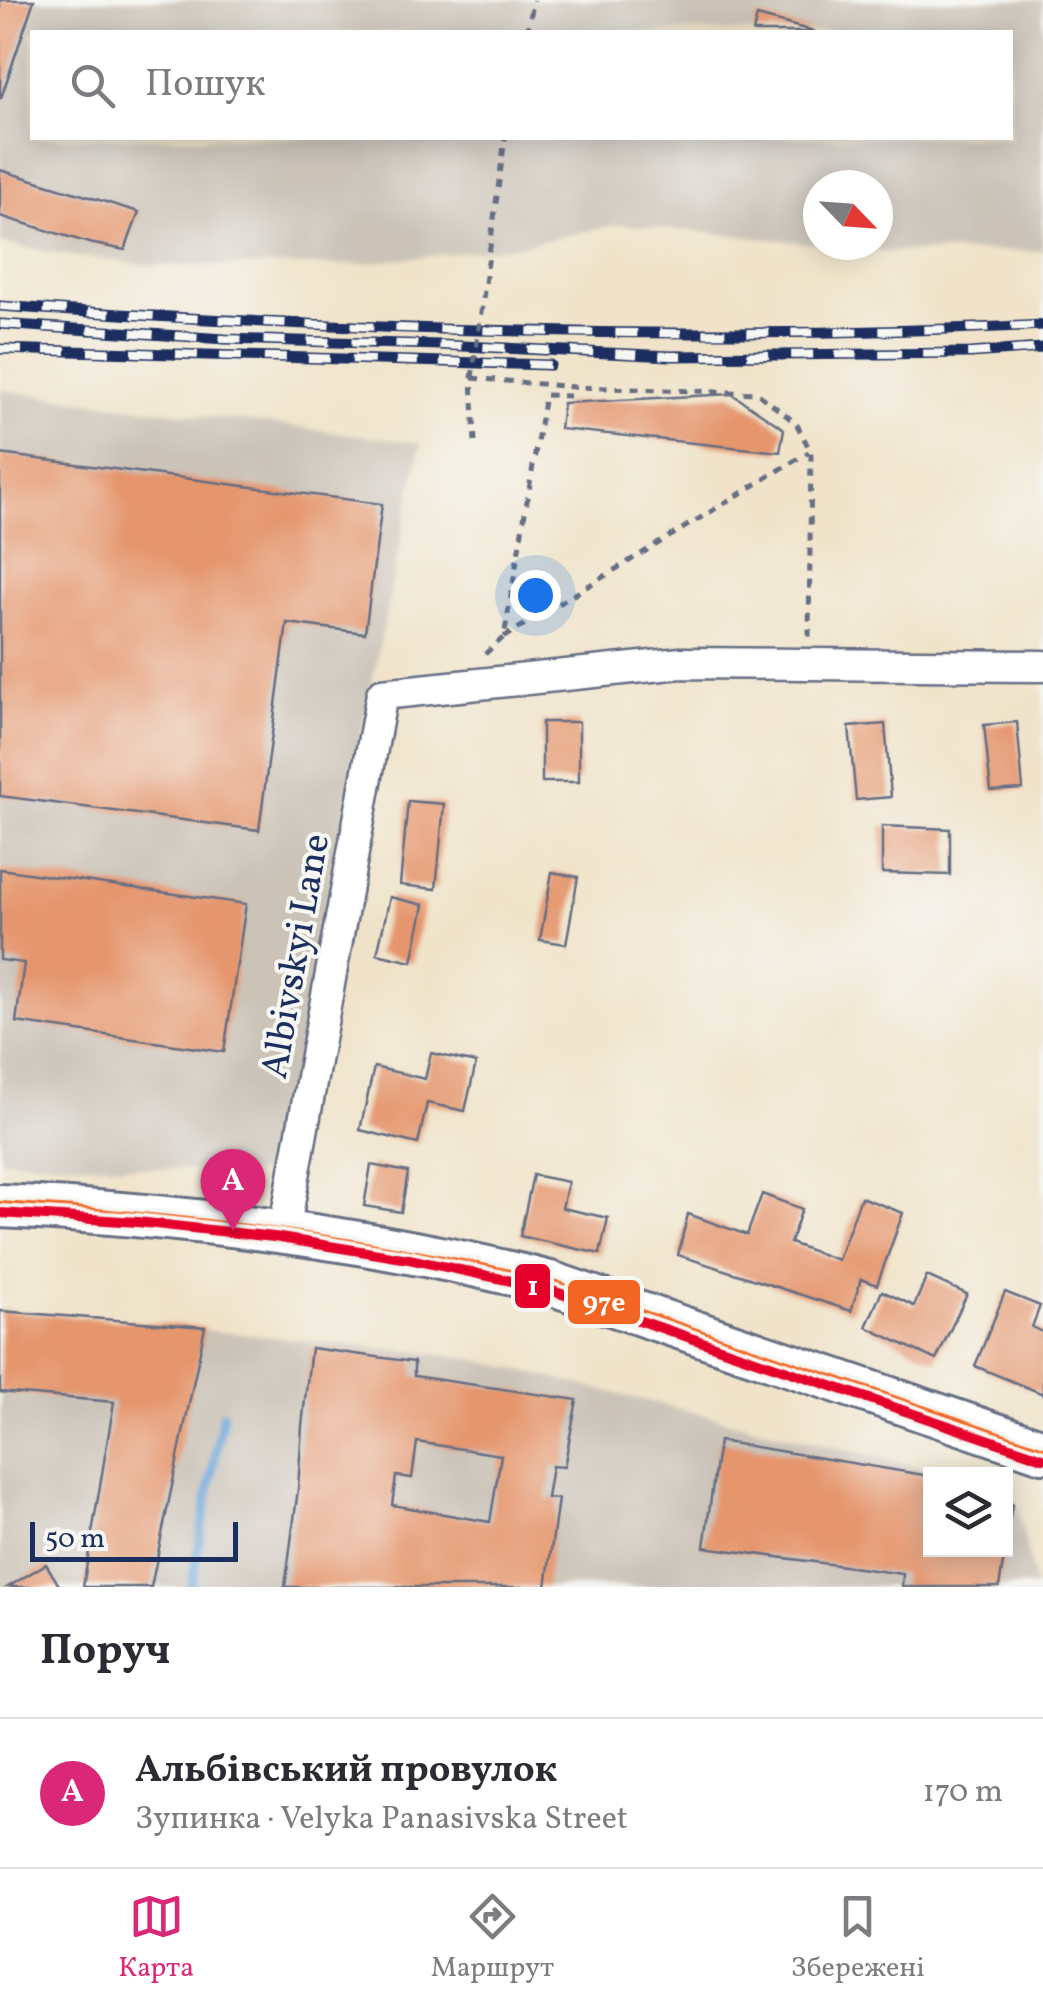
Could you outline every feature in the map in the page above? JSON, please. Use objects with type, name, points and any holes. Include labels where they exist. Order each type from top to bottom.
[{"type":"street","points":[[446,688],[681,663],[1043,666]]},
{"type":"street","name":"Albivskyi Lane","points":[[284,1232],[382,694],[446,688]]},
{"type":"street","points":[[0,1206],[236,1224],[475,1264],[550,1282],[1043,1450]]},
{"type":"path","points":[[526,30],[534,0]]},
{"type":"path","points":[[475,442],[472,378],[505,140]]},
{"type":"path","points":[[472,378],[574,387],[757,393],[796,423],[811,452],[809,664]]},
{"type":"path","points":[[504,638],[545,395],[571,396],[574,387]]},
{"type":"path","points":[[446,688],[504,638],[811,452]]},
{"type":"shaded area","points":[[0,0],[1043,0],[1043,251],[893,252],[893,170],[803,170],[803,242],[620,224],[517,246],[350,265],[156,266],[0,243]]},
{"type":"shaded area","points":[[0,390],[421,443],[329,891],[280,1175],[0,1159]]},
{"type":"shaded area","points":[[0,1309],[465,1357],[923,1468],[923,1557],[1013,1557],[1013,1499],[1035,1587],[0,1587]]},
{"type":"building","points":[[0,0],[34,0],[1,98],[0,98]]},
{"type":"building","points":[[757,16],[809,30],[754,30]]},
{"type":"building","points":[[0,170],[139,212],[125,250],[0,216]]},
{"type":"building","points":[[732,394],[784,429],[780,452],[560,429],[563,403]]},
{"type":"building","points":[[0,454],[382,504],[365,633],[287,623],[259,830],[0,796]]},
{"type":"building","points":[[542,722],[579,722],[579,782],[542,782]]},
{"type":"building","points":[[1017,722],[1023,789],[991,791],[984,725]]},
{"type":"building","points":[[885,724],[891,797],[856,800],[849,727]]},
{"type":"building","points":[[408,801],[444,804],[436,889],[400,885]]},
{"type":"building","points":[[882,826],[950,829],[950,875],[882,873]]},
{"type":"building","points":[[0,869],[246,904],[224,1052],[16,1022],[24,963],[0,960]]},
{"type":"building","points":[[552,872],[578,877],[566,944],[540,940]]},
{"type":"building","points":[[390,897],[424,905],[412,962],[377,954]]},
{"type":"building","points":[[431,1053],[476,1063],[465,1111],[427,1103],[418,1144],[360,1130],[374,1067],[425,1079]]},
{"type":"building","points":[[371,1165],[408,1172],[401,1212],[364,1206]]},
{"type":"building","points":[[533,1175],[568,1182],[562,1208],[608,1218],[600,1254],[520,1236]]},
{"type":"building","points":[[762,1194],[802,1209],[790,1243],[838,1260],[861,1197],[903,1213],[877,1285],[861,1279],[851,1311],[678,1255],[688,1214],[747,1235]]},
{"type":"building","points":[[927,1276],[967,1294],[936,1360],[866,1327],[882,1291],[914,1306]]},
{"type":"building","points":[[1005,1292],[1040,1306],[1032,1327],[1043,1332],[1043,1394],[975,1366]]},
{"type":"building","points":[[0,1311],[205,1327],[151,1587],[83,1587],[114,1402],[0,1392]]},
{"type":"building","points":[[311,1348],[414,1362],[414,1376],[577,1400],[564,1467],[552,1466],[547,1498],[558,1499],[546,1587],[285,1587]],"holes":[[[417,1442],[501,1455],[490,1522],[392,1505],[396,1476],[412,1478]]]},
{"type":"building","points":[[719,1441],[923,1475],[923,1557],[1004,1557],[999,1587],[902,1587],[903,1574],[704,1547]]},
{"type":"building","points":[[46,1564],[60,1587],[8,1587]]},
{"type":"waterway","points":[[191,1587],[223,1414]]},
{"type":"railway","points":[[0,306],[261,322],[522,331],[782,333],[1043,325]]},
{"type":"railway","points":[[0,324],[225,339],[671,356],[970,353],[1043,348]]},
{"type":"railway","points":[[0,349],[550,365]]},
{"type":"transit line","name":"97е","points":[[0,1206],[277,1232],[414,1254],[550,1283],[1043,1451]]},
{"type":"transit line","name":"1","points":[[0,1213],[274,1237],[409,1259],[544,1288],[1043,1458]]},
{"type":"place","name":"Альбівський провулок","points":[[233,1231]]}]
